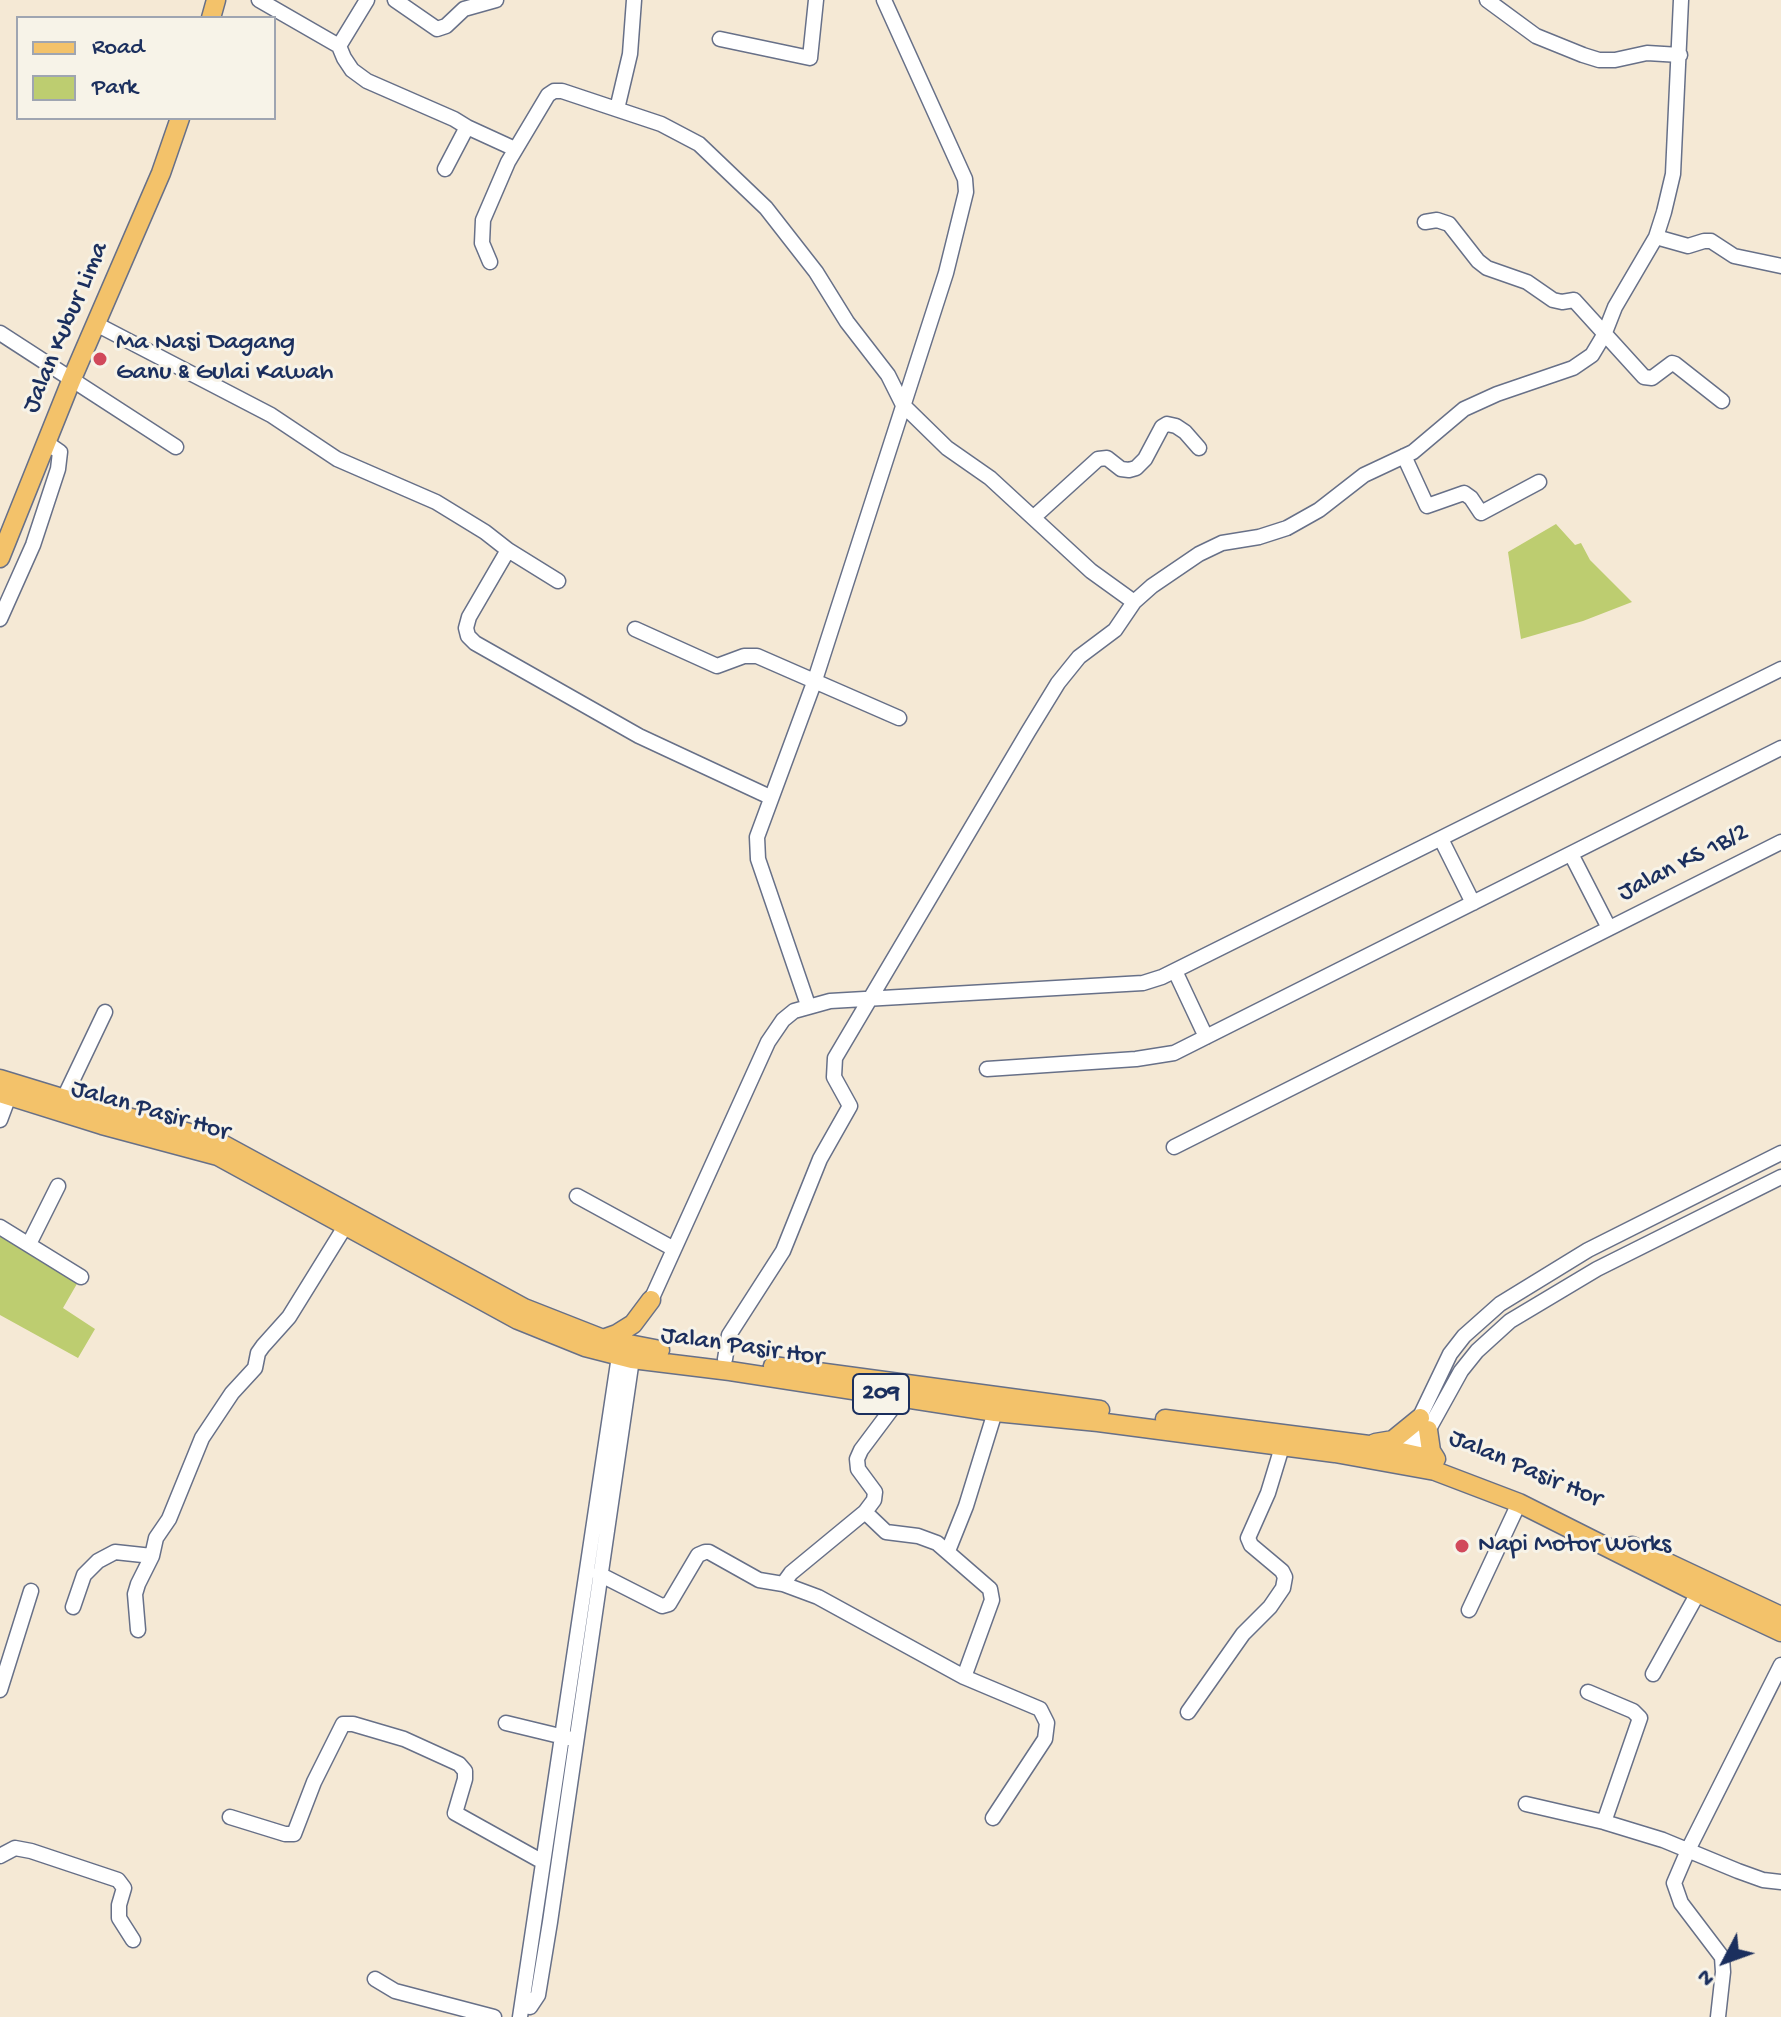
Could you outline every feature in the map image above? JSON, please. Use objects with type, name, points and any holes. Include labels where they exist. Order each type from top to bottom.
[{"type":"main road","name":"Jalan Kubur Lima","points":[[0,558],[5,533],[47,443],[161,173],[179,120]]},
{"type":"main road","name":"Jalan Pasir Hor","points":[[0,1079],[224,1145],[524,1308],[603,1339],[725,1359],[1369,1445],[1436,1459],[1524,1492],[1781,1616]]},
{"type":"main road","name":"Jalan Pasir Hor","points":[[5,1095],[218,1156],[518,1320],[563,1339],[626,1357],[995,1412],[1098,1422],[1435,1471],[1519,1503],[1781,1632]]},
{"type":"main road","points":[[603,1339],[633,1324],[651,1300]]},
{"type":"main road","points":[[651,1300],[644,1331],[648,1341],[657,1349]]},
{"type":"main road","points":[[1369,1445],[1393,1440],[1424,1424],[1436,1459]]},
{"type":"street","points":[[259,0],[339,46],[352,70],[367,81],[515,149]]},
{"type":"street","points":[[339,46],[367,0]]},
{"type":"street","points":[[395,0],[437,29],[446,26],[464,9],[496,0]]},
{"type":"street","points":[[617,109],[630,54],[634,0]]},
{"type":"street","points":[[720,39],[810,58],[816,0]]},
{"type":"street","points":[[808,1005],[756,848],[770,797],[815,680],[946,273],[966,192],[965,179],[884,0]]},
{"type":"street","points":[[1487,0],[1536,36],[1583,55],[1615,60],[1633,54],[1680,55]]},
{"type":"street","points":[[725,1359],[729,1335],[783,1251],[820,1159],[850,1106],[834,1077],[835,1058],[1058,683],[1079,657],[1115,630],[1134,602],[1173,571],[1212,546],[1287,528],[1319,510],[1364,475],[1426,442],[1464,409],[1583,362],[1592,355],[1615,307],[1656,237],[1673,174],[1681,0]]},
{"type":"street","points":[[490,262],[482,243],[483,220],[515,149],[543,101],[554,91],[661,124],[699,144],[749,190],[816,272],[847,322],[888,375],[903,405],[947,448],[990,478],[1091,571],[1134,602]]},
{"type":"street","points":[[445,169],[467,127]]},
{"type":"street","points":[[1425,222],[1437,220],[1449,224],[1487,268],[1527,282],[1553,300],[1574,300],[1644,377],[1652,378],[1672,363],[1722,401]]},
{"type":"street","points":[[1656,237],[1688,246],[1711,241],[1734,256],[1781,266]]},
{"type":"street","points":[[96,324],[271,415],[337,459],[436,502],[558,581]]},
{"type":"street","points":[[0,333],[176,447]]},
{"type":"street","points":[[1034,517],[1098,459],[1107,458],[1121,469],[1136,468],[1167,424],[1185,432],[1199,448]]},
{"type":"street","points":[[0,619],[33,545],[58,469],[60,452],[47,443]]},
{"type":"street","points":[[1404,456],[1427,506],[1464,493],[1481,513],[1539,482]]},
{"type":"street","points":[[508,550],[469,617],[466,628],[468,636],[475,643],[639,736],[770,797]]},
{"type":"street","points":[[635,629],[717,666],[744,656],[757,656],[899,718]]},
{"type":"street","points":[[651,1300],[768,1042],[783,1020],[794,1011],[830,1001],[1143,983],[1175,971],[1781,669]]},
{"type":"street","points":[[987,1069],[1136,1059],[1174,1053],[1781,748]]},
{"type":"street","points":[[1441,839],[1473,903]]},
{"type":"street","name":"Jalan KS 1B/2","points":[[1174,1147],[1781,842]]},
{"type":"street","points":[[1571,854],[1609,928]]},
{"type":"street","points":[[1175,971],[1206,1037]]},
{"type":"street","points":[[63,1100],[105,1012]]},
{"type":"street","points":[[0,1120],[5,1095]]},
{"type":"street","points":[[1409,1453],[1424,1424],[1450,1354],[1464,1336],[1500,1304],[1588,1250],[1781,1153]]},
{"type":"street","points":[[1424,1424],[1477,1351],[1510,1321],[1597,1269],[1781,1177]]},
{"type":"street","points":[[1728,1180],[1737,1199]]},
{"type":"street","points":[[29,1244],[58,1186]]},
{"type":"street","points":[[577,1196],[674,1249]]},
{"type":"street","points":[[138,1630],[135,1594],[152,1556],[156,1538],[169,1519],[202,1438],[232,1393],[255,1368],[263,1346],[295,1309],[346,1225]]},
{"type":"street","points":[[0,1227],[81,1277]]},
{"type":"street","points":[[523,2010],[543,1862],[599,1574],[626,1357]]},
{"type":"street","points":[[523,2010],[538,1995],[569,1738],[626,1357]]},
{"type":"street","points":[[783,1584],[826,1541],[865,1512],[874,1500],[875,1492],[863,1479],[857,1459],[891,1410],[895,1396]]},
{"type":"street","points":[[948,1551],[971,1492],[995,1412]]},
{"type":"street","points":[[1188,1712],[1236,1643],[1270,1607],[1283,1588],[1285,1577],[1282,1571],[1251,1545],[1248,1538],[1268,1493],[1282,1447]]},
{"type":"street","points":[[1469,1610],[1519,1503]]},
{"type":"street","points":[[865,1512],[886,1532],[918,1536],[948,1551],[965,1569],[987,1584],[992,1600],[964,1677]]},
{"type":"street","points":[[73,1607],[84,1575],[98,1561],[115,1552],[152,1556]]},
{"type":"street","points":[[599,1574],[662,1606],[669,1604],[698,1555],[709,1552],[759,1580],[783,1584],[818,1597],[964,1677],[1040,1709],[1047,1723],[1045,1739],[993,1818]]},
{"type":"street","points":[[0,1690],[31,1591]]},
{"type":"street","points":[[1653,1674],[1698,1593]]},
{"type":"street","points":[[1718,2017],[1722,1957],[1676,1892],[1674,1883],[1781,1665]]},
{"type":"street","points":[[1588,1692],[1633,1711],[1640,1718],[1604,1822]]},
{"type":"street","points":[[506,1723],[569,1738]]},
{"type":"street","points":[[230,1817],[294,1834],[314,1782],[343,1724],[353,1724],[404,1739],[459,1764],[465,1771],[465,1779],[455,1813],[543,1862]]},
{"type":"street","points":[[1526,1804],[1604,1822],[1689,1848],[1738,1871],[1763,1880],[1781,1882]]},
{"type":"street","points":[[0,1856],[15,1848],[31,1851],[118,1880],[124,1888],[119,1918],[133,1940]]},
{"type":"street","points":[[375,1979],[395,1991],[494,2017]]},
{"type":"street","points":[[523,2010],[544,2017]]},
{"type":"green space","points":[[1556,524],[1575,545],[1581,543],[1590,560],[1632,602],[1583,621],[1521,639],[1508,552]]},
{"type":"green space","points":[[0,1230],[78,1282],[63,1308],[95,1329],[78,1358],[0,1315]]},
{"type":"place","name":"Ma Nasi Dagang Ganu & Gulai Kawah","points":[[100,359]]},
{"type":"place","name":"Napi Motor Works","points":[[1462,1546]]}]
